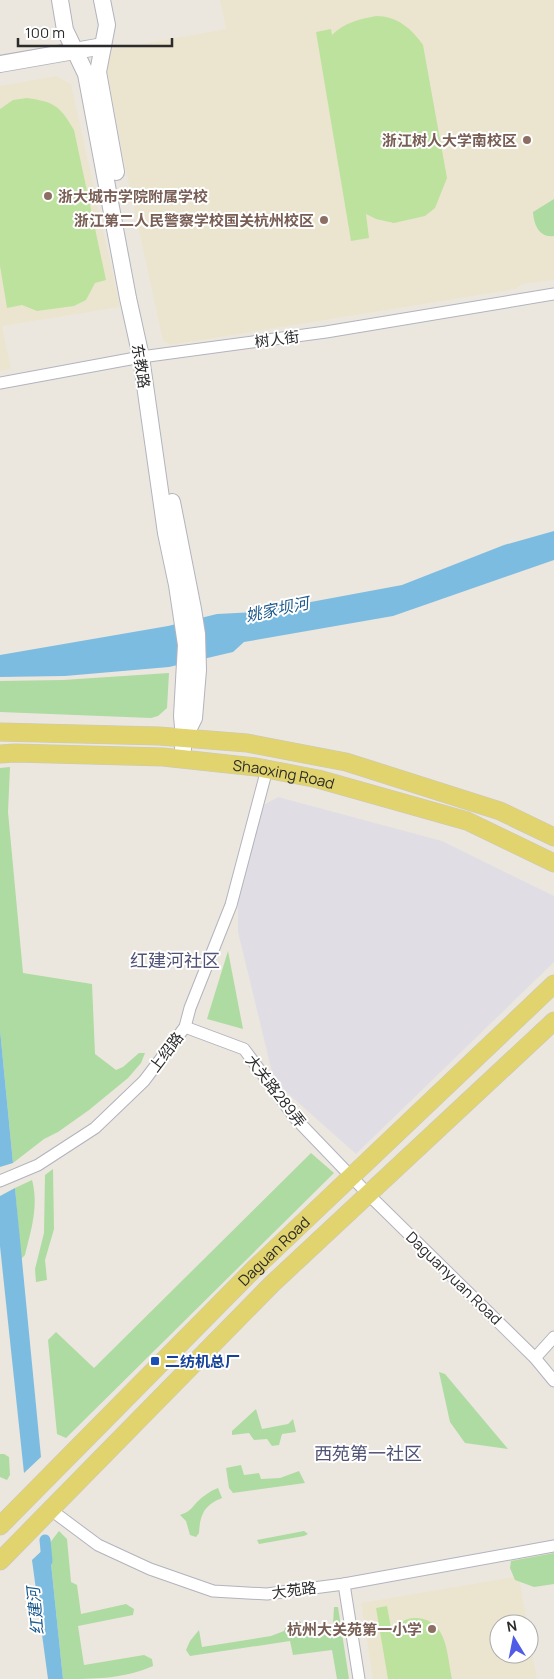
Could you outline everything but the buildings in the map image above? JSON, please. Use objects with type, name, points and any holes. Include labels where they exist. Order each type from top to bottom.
[{"type":"main road","name":"Shaoxing Road","points":[[0,732],[184,738],[247,743],[346,762],[500,811],[554,837]]},
{"type":"main road","name":"Shaoxing Road","points":[[0,754],[182,758],[268,769],[318,779],[467,821],[554,863]]},
{"type":"main road","name":"Daguan Road","points":[[0,1526],[254,1269],[352,1178],[554,984]]},
{"type":"main road","name":"Daguan Road","points":[[0,1561],[272,1284],[554,1021]]},
{"type":"street","name":"东教路","points":[[60,0],[65,30],[86,74],[128,298],[145,357]]},
{"type":"street","name":"东教路","points":[[102,0],[107,26],[98,72],[145,357],[166,533],[182,585],[188,717],[182,758]]},
{"type":"street","points":[[0,64],[103,46]]},
{"type":"street","name":"树人街","points":[[0,383],[145,357],[326,332],[554,294]]},
{"type":"street","name":"上绍路","points":[[0,1181],[38,1165],[95,1128],[144,1081],[185,1027],[190,1008],[231,905],[268,769]]},
{"type":"street","name":"大关路289弄","points":[[185,1027],[244,1049],[294,1118],[352,1178]]},
{"type":"street","name":"Daguanyuan Road","points":[[352,1178],[535,1358],[554,1381]]},
{"type":"street","points":[[535,1358],[554,1337]]},
{"type":"street","name":"大苑路","points":[[51,1510],[98,1545],[150,1569],[213,1591],[267,1594],[344,1584],[554,1546]]},
{"type":"street","points":[[344,1584],[359,1679]]},
{"type":"shaded area","name":"浙江第二人民警察学校国关杭州校区","points":[[220,0],[554,0],[554,280],[523,284],[516,289],[171,345],[163,341],[123,157],[103,51],[226,29]]},
{"type":"shaded area","name":"浙大城市学院附属学校","points":[[56,76],[71,84],[120,307],[2,326],[11,369],[0,371],[0,86]]},
{"type":"shaded area","points":[[278,797],[442,841],[554,896],[554,962],[356,1154],[284,1090],[272,1072],[238,932],[238,892],[262,806]]},
{"type":"shaded area","name":"杭州大关苑第一小学","points":[[519,1576],[525,1614],[489,1614],[489,1664],[534,1664],[537,1679],[373,1679],[361,1603]]},
{"type":"green space","points":[[376,16],[391,18],[403,24],[414,33],[423,45],[447,178],[435,208],[425,216],[394,223],[376,219],[366,214],[369,238],[351,241],[316,32],[331,29],[332,35],[352,22]]},
{"type":"green space","name":"浙大城市学院附属学校","points":[[27,98],[44,101],[56,106],[65,115],[74,130],[106,280],[95,283],[86,300],[74,306],[37,311],[22,305],[7,308],[0,266],[0,109],[13,100]]},
{"type":"green space","points":[[554,199],[554,236],[549,236],[538,230],[533,212]]},
{"type":"green space","points":[[169,673],[167,708],[158,716],[151,718],[0,712],[0,681],[63,680]]},
{"type":"green space","points":[[10,767],[8,812],[23,973],[92,984],[95,1054],[116,1070],[123,1067],[139,1053],[145,1053],[141,1063],[128,1078],[89,1110],[58,1132],[44,1139],[13,1163],[0,1030],[0,768]]},
{"type":"green space","points":[[228,951],[243,1029],[207,1019]]},
{"type":"green space","points":[[311,1153],[334,1173],[66,1438],[57,1434],[48,1340],[56,1332],[94,1368]]},
{"type":"green space","points":[[53,1169],[54,1229],[45,1260],[47,1280],[36,1282],[35,1269],[44,1233],[45,1175]]},
{"type":"green space","points":[[32,1180],[35,1199],[32,1227],[25,1255],[21,1259],[15,1188]]},
{"type":"green space","points":[[439,1372],[445,1374],[508,1449],[465,1443],[450,1422]]},
{"type":"green space","points":[[256,1409],[262,1429],[288,1424],[293,1419],[296,1432],[282,1434],[279,1445],[272,1446],[267,1439],[254,1440],[249,1433],[232,1435],[232,1431]]},
{"type":"green space","points":[[0,1454],[9,1457],[10,1475],[7,1480],[0,1477]]},
{"type":"green space","points":[[241,1465],[244,1475],[259,1473],[261,1479],[280,1478],[299,1471],[305,1483],[233,1493],[229,1488],[226,1468]]},
{"type":"green space","points":[[218,1488],[222,1498],[211,1504],[204,1511],[200,1521],[199,1533],[196,1537],[190,1535],[186,1521],[180,1515],[186,1513],[199,1500]]},
{"type":"green space","points":[[59,1531],[67,1539],[71,1582],[77,1585],[81,1614],[126,1604],[134,1609],[133,1615],[78,1626],[84,1665],[144,1655],[152,1659],[153,1666],[120,1676],[63,1679],[49,1544]]},
{"type":"green space","points":[[304,1531],[308,1534],[259,1544],[257,1540]]},
{"type":"green space","points":[[554,1553],[554,1584],[534,1587],[515,1580],[510,1568],[511,1561]]},
{"type":"green space","points":[[387,1606],[392,1633],[400,1624],[409,1619],[418,1618],[428,1621],[435,1626],[441,1633],[447,1650],[452,1679],[388,1679],[376,1608]]},
{"type":"green space","points":[[334,1607],[338,1607],[349,1679],[337,1679],[332,1650],[293,1655],[290,1641],[190,1656],[186,1650],[190,1641],[199,1630],[202,1647],[271,1636],[284,1631],[288,1622],[300,1621],[307,1633],[330,1630],[333,1625]]},
{"type":"water","name":"姚家坝河","points":[[554,531],[554,560],[393,616],[244,642],[233,652],[169,667],[65,676],[0,677],[0,655],[168,626],[217,614],[257,612],[402,585],[504,545]]},
{"type":"water","points":[[0,1030],[13,1163],[0,1167]]},
{"type":"water","points":[[15,1188],[41,1457],[24,1473],[0,1246],[0,1196]]},
{"type":"water","points":[[49,1544],[63,1679],[48,1679],[32,1560]]},
{"type":"waterway","name":"红建河","points":[[45,1540],[47,1561]]},
{"type":"place","name":"浙江树人大学南校区","points":[[527,140]]},
{"type":"place","name":"浙大城市学院附属学校","points":[[48,196]]},
{"type":"place","name":"浙江第二人民警察学校国关杭州校区","points":[[324,220]]},
{"type":"place","name":"二纺机总厂","points":[[155,1361]]},
{"type":"place","name":"杭州大关苑第一小学","points":[[432,1629]]},
{"type":"district","name":"红建河社区","points":[[175,960]]},
{"type":"district","name":"西苑第一社区","points":[[368,1453]]}]
